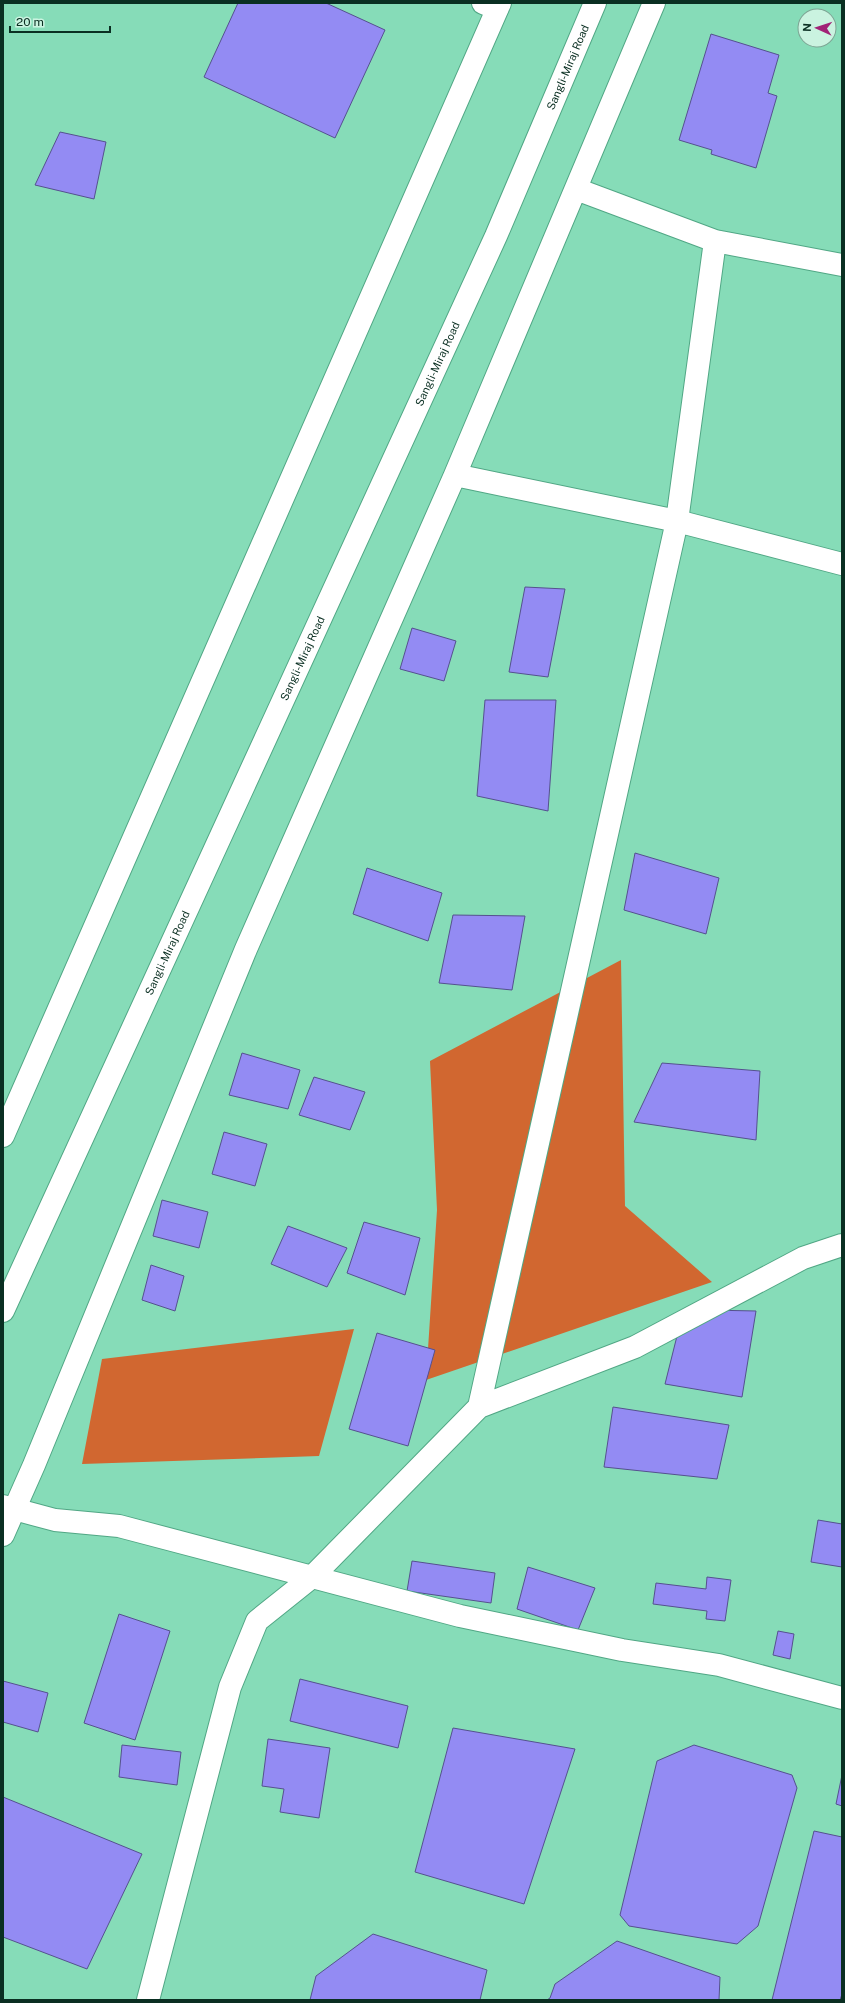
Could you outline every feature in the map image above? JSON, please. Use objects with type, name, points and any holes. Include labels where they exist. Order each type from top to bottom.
[{"type":"main road","name":"Sangli-Miraj Road","points":[[3,1311],[496,236],[595,3]]},
{"type":"main road","points":[[3,1535],[8,1508],[246,949],[456,475],[654,3]]},
{"type":"main road","points":[[3,1136],[493,5]]},
{"type":"main road","points":[[576,189],[715,241],[842,265]]},
{"type":"main road","points":[[479,1407],[677,521],[715,241]]},
{"type":"main road","points":[[456,475],[677,521],[842,564]]},
{"type":"main road","points":[[148,2000],[230,1687],[257,1621],[312,1577],[479,1407],[635,1347],[803,1258],[842,1246]]},
{"type":"main road","points":[[8,1508],[55,1520],[119,1526],[460,1616],[622,1650],[719,1665],[842,1698]]},
{"type":"shaded area","points":[[621,960],[625,1206],[712,1282],[426,1380],[437,1210],[430,1061]]},
{"type":"shaded area","points":[[354,1329],[319,1456],[82,1464],[102,1359]]},
{"type":"building","points":[[238,3],[326,3],[385,30],[335,138],[204,77]]},
{"type":"building","points":[[711,34],[779,55],[768,93],[777,96],[756,168],[711,154],[712,150],[679,140]]},
{"type":"building","points":[[60,132],[106,142],[94,199],[35,185]]},
{"type":"building","points":[[525,587],[565,589],[548,677],[509,672]]},
{"type":"building","points":[[412,628],[456,641],[444,681],[400,669]]},
{"type":"building","points":[[485,700],[556,700],[548,811],[477,796]]},
{"type":"building","points":[[635,853],[719,878],[706,934],[624,910]]},
{"type":"building","points":[[367,868],[442,893],[428,941],[353,914]]},
{"type":"building","points":[[453,915],[525,916],[512,990],[439,983]]},
{"type":"building","points":[[242,1053],[300,1070],[288,1109],[229,1095]]},
{"type":"building","points":[[662,1063],[760,1071],[756,1140],[634,1122]]},
{"type":"building","points":[[314,1077],[365,1092],[350,1130],[299,1115]]},
{"type":"building","points":[[224,1132],[267,1144],[255,1186],[212,1174]]},
{"type":"building","points":[[162,1200],[208,1212],[199,1248],[153,1236]]},
{"type":"building","points":[[364,1222],[420,1238],[405,1295],[347,1273]]},
{"type":"building","points":[[288,1226],[347,1248],[327,1287],[271,1264]]},
{"type":"building","points":[[151,1265],[184,1276],[175,1311],[142,1300]]},
{"type":"building","points":[[708,1310],[756,1311],[742,1397],[665,1384],[677,1336]]},
{"type":"building","points":[[377,1333],[435,1350],[408,1446],[349,1429]]},
{"type":"building","points":[[613,1407],[729,1425],[717,1479],[604,1467]]},
{"type":"building","points":[[818,1520],[842,1524],[842,1567],[811,1562]]},
{"type":"building","points":[[412,1561],[495,1573],[491,1603],[407,1591]]},
{"type":"building","points":[[528,1567],[595,1588],[578,1630],[517,1609]]},
{"type":"building","points":[[707,1577],[731,1580],[725,1621],[706,1619],[707,1611],[653,1604],[656,1583],[706,1589]]},
{"type":"building","points":[[119,1614],[170,1631],[135,1740],[84,1723]]},
{"type":"building","points":[[778,1631],[794,1634],[790,1659],[773,1655]]},
{"type":"building","points":[[300,1679],[408,1706],[398,1748],[290,1721]]},
{"type":"building","points":[[3,1681],[48,1693],[38,1732],[3,1722]]},
{"type":"building","points":[[453,1728],[575,1749],[524,1904],[415,1872]]},
{"type":"building","points":[[268,1739],[330,1748],[319,1818],[280,1812],[284,1789],[262,1786]]},
{"type":"building","points":[[122,1745],[181,1752],[177,1785],[119,1777]]},
{"type":"building","points":[[694,1745],[792,1775],[797,1788],[758,1926],[737,1944],[629,1926],[620,1915],[657,1761]]},
{"type":"building","points":[[842,1775],[842,1806],[836,1804]]},
{"type":"building","points":[[3,1797],[142,1854],[87,1969],[3,1937]]},
{"type":"building","points":[[814,1831],[842,1837],[842,1994],[840,2000],[772,2000]]},
{"type":"building","points":[[373,1934],[487,1970],[480,2000],[310,2000],[316,1976]]},
{"type":"building","points":[[617,1941],[720,1977],[719,2000],[547,2000],[550,1998],[555,1984]]}]
